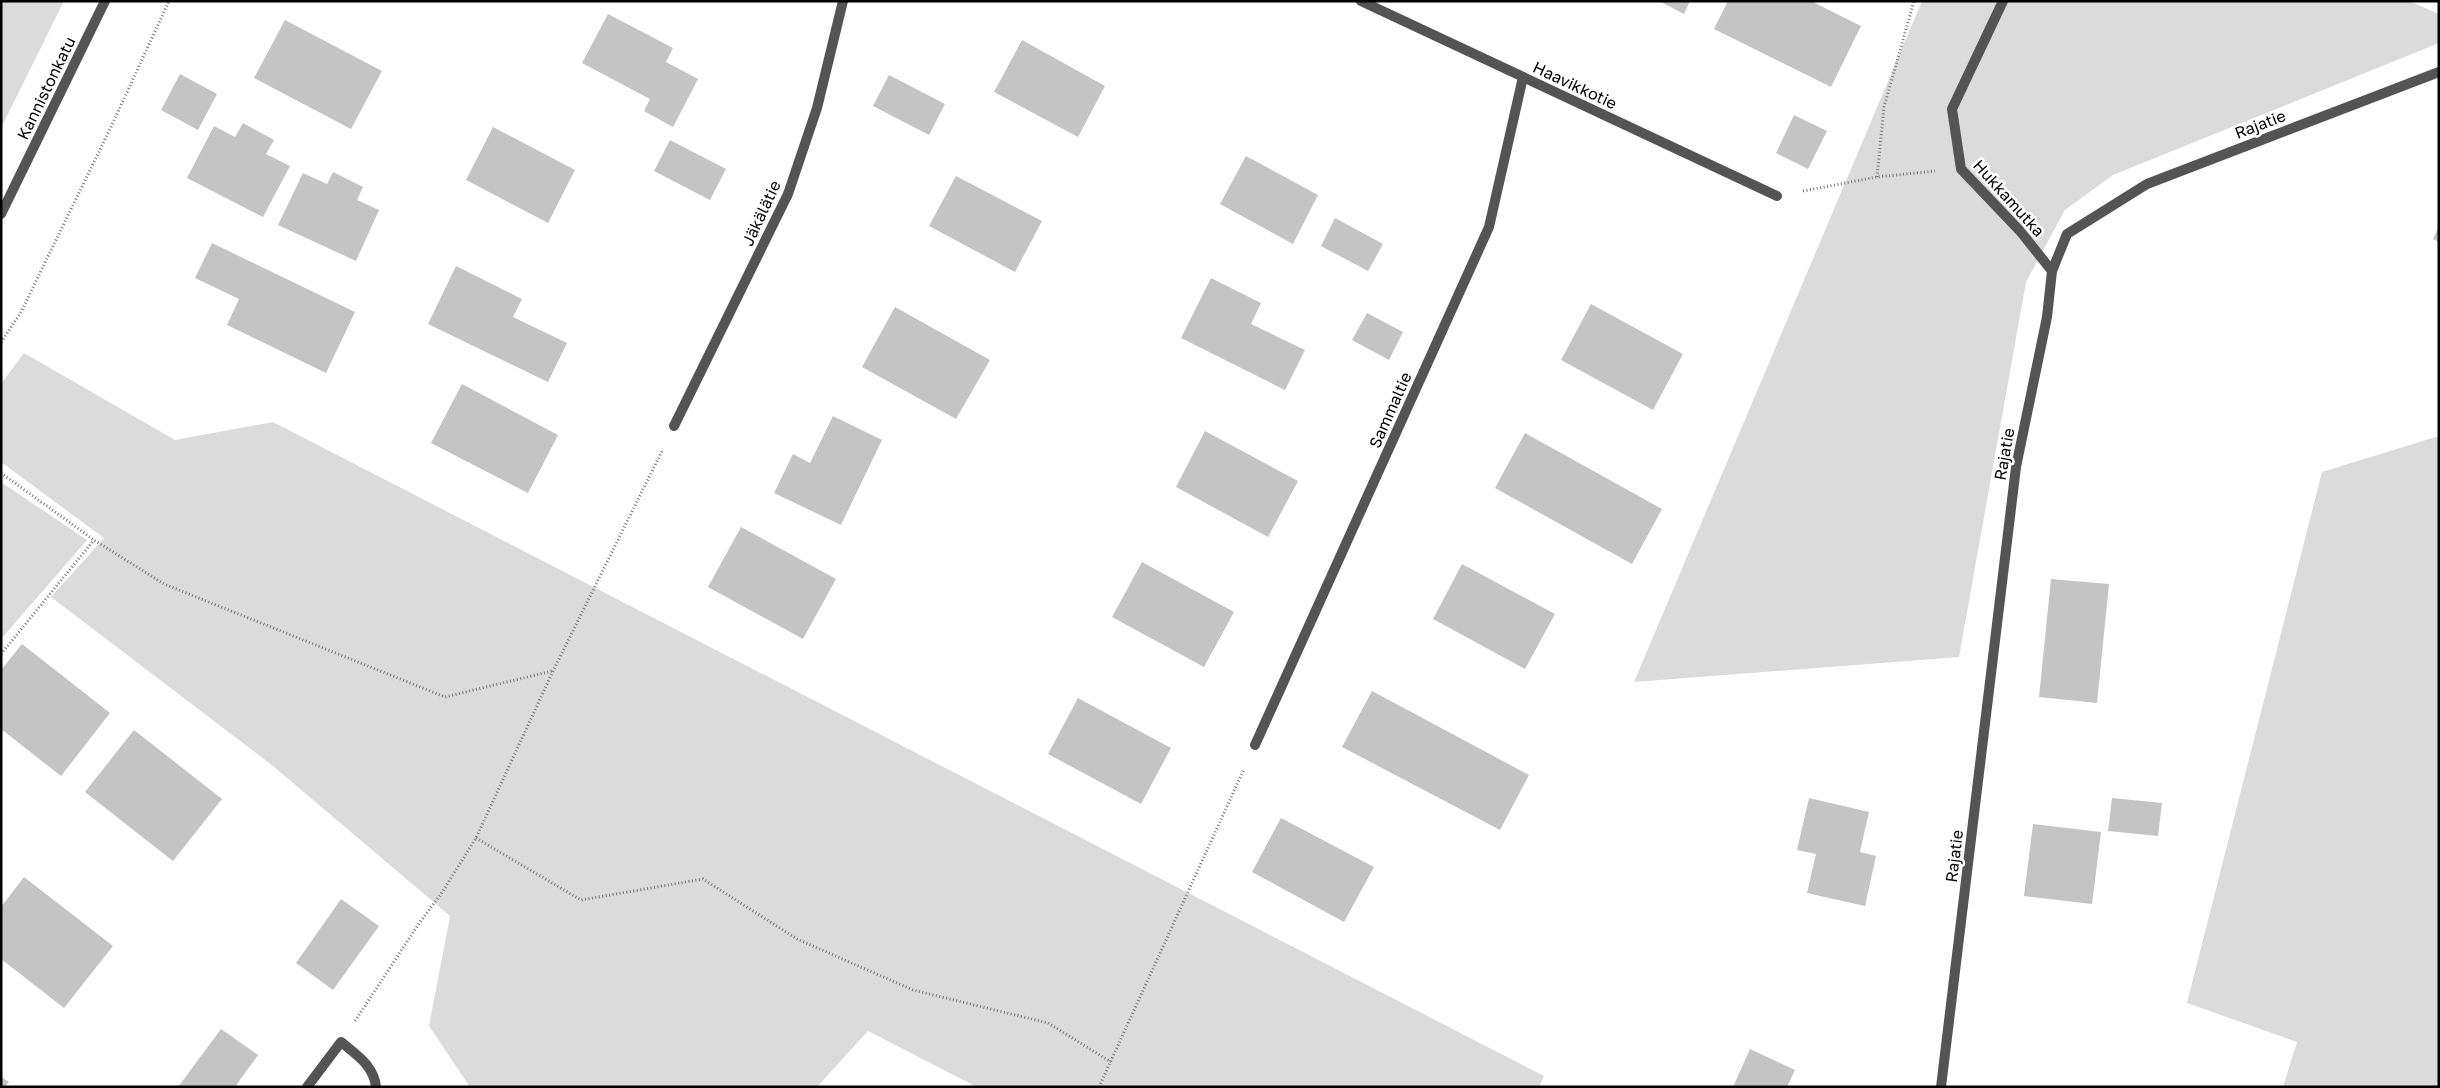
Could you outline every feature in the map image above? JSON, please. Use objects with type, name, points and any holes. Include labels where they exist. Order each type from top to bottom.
[{"type":"street","name":"Kannistonkatu","points":[[1,214],[105,1]]},
{"type":"street","name":"Jäkälätie","points":[[674,426],[788,194],[817,108],[843,1]]},
{"type":"street","name":"Haavikkotie","points":[[1361,1],[1777,196]]},
{"type":"street","name":"Hukkamutka","points":[[2003,1],[1952,109],[1961,169],[2020,231],[2052,271]]},
{"type":"street","name":"Rajatie","points":[[1941,1087],[2004,550],[2023,428],[2046,317],[2052,271],[2067,234],[2147,184],[2439,72]]},
{"type":"street","name":"Sammaltie","points":[[1255,745],[1490,227],[1523,77]]},
{"type":"street","points":[[307,1087],[341,1042],[362,1058],[375,1076],[376,1087]]},
{"type":"path","points":[[1,342],[20,314],[103,145],[169,1]]},
{"type":"path","points":[[1877,177],[1884,108],[1914,1]]},
{"type":"path","points":[[1777,196],[1877,177],[1961,169]]},
{"type":"path","points":[[341,1042],[420,922],[441,894],[476,838],[553,671],[674,426]]},
{"type":"path","points":[[1,473],[94,540],[164,584],[445,697],[553,671]]},
{"type":"path","points":[[1,654],[94,540]]},
{"type":"path","points":[[1099,1087],[1255,745]]},
{"type":"path","points":[[476,838],[581,900],[703,879],[797,939],[913,990],[1048,1023],[1111,1062]]},
{"type":"shaded area","points":[[1,1],[64,1],[1,128]]},
{"type":"shaded area","points":[[1922,1],[2409,1],[2439,14],[2439,43],[2113,175],[2065,210],[2026,282],[1959,657],[1634,682]]},
{"type":"shaded area","points":[[24,353],[175,440],[273,422],[1544,1076],[1539,1087],[977,1087],[868,1031],[817,1087],[470,1087],[429,1026],[450,916],[273,766],[51,597],[104,538],[1,462],[1,384]]},
{"type":"shaded area","points":[[2439,436],[2439,1087],[2283,1087],[2297,1042],[2187,1003],[2322,472]]},
{"type":"shaded area","points":[[1,482],[87,540],[1,639]]},
{"type":"building","points":[[1659,1],[1690,1],[1684,14]]},
{"type":"building","points":[[1728,1],[1811,1],[1861,26],[1831,87],[1714,29]]},
{"type":"building","points":[[608,14],[673,48],[666,62],[698,79],[673,127],[644,111],[650,99],[582,63]]},
{"type":"building","points":[[285,20],[382,71],[351,129],[254,78]]},
{"type":"building","points":[[1022,40],[1105,86],[1078,137],[994,92]]},
{"type":"building","points":[[180,74],[217,94],[198,130],[161,110]]},
{"type":"building","points":[[889,75],[945,104],[929,135],[873,106]]},
{"type":"building","points":[[1794,115],[1827,131],[1808,169],[1776,153]]},
{"type":"building","points":[[243,123],[274,140],[266,154],[290,166],[263,217],[187,178],[214,126],[235,137]]},
{"type":"building","points":[[493,127],[575,170],[548,223],[466,180]]},
{"type":"building","points":[[670,140],[726,169],[710,200],[654,171]]},
{"type":"building","points":[[1246,156],[1318,195],[1293,244],[1220,204]]},
{"type":"building","points":[[333,172],[363,187],[357,200],[379,210],[356,261],[278,225],[303,173],[327,184]]},
{"type":"building","points":[[956,176],[1042,221],[1015,272],[929,226]]},
{"type":"building","points":[[1335,218],[1383,244],[1368,271],[1321,246]]},
{"type":"building","points":[[2439,226],[2439,242],[2433,239]]},
{"type":"building","points":[[212,243],[355,312],[326,373],[227,325],[239,299],[195,278]]},
{"type":"building","points":[[456,266],[522,299],[513,317],[567,343],[548,382],[428,324]]},
{"type":"building","points":[[1211,278],[1261,303],[1251,324],[1305,350],[1285,390],[1181,338]]},
{"type":"building","points":[[1591,304],[1683,354],[1653,410],[1561,360]]},
{"type":"building","points":[[895,307],[990,360],[956,419],[862,367]]},
{"type":"building","points":[[1367,313],[1403,332],[1389,360],[1352,340]]},
{"type":"building","points":[[462,384],[558,435],[528,493],[431,443]]},
{"type":"building","points":[[833,416],[882,440],[841,525],[774,493],[793,454],[810,463]]},
{"type":"building","points":[[1205,431],[1298,481],[1268,537],[1176,487]]},
{"type":"building","points":[[1525,433],[1662,509],[1632,564],[1495,488]]},
{"type":"building","points":[[741,527],[836,579],[803,639],[708,587]]},
{"type":"building","points":[[1142,562],[1234,612],[1204,667],[1112,617]]},
{"type":"building","points":[[1462,564],[1555,614],[1525,669],[1433,619]]},
{"type":"building","points":[[2051,579],[2109,584],[2097,703],[2039,697]]},
{"type":"building","points":[[22,644],[110,713],[61,776],[1,729],[1,670]]},
{"type":"building","points":[[1372,691],[1529,775],[1500,830],[1342,747]]},
{"type":"building","points":[[1078,698],[1171,748],[1141,804],[1048,754]]},
{"type":"building","points":[[134,730],[222,799],[173,861],[85,792]]},
{"type":"building","points":[[1809,798],[1869,812],[1860,852],[1876,856],[1865,906],[1807,893],[1816,854],[1797,850]]},
{"type":"building","points":[[2112,798],[2162,803],[2158,836],[2108,831]]},
{"type":"building","points":[[1281,818],[1374,867],[1344,922],[1252,872]]},
{"type":"building","points":[[2033,824],[2101,832],[2092,904],[2024,896]]},
{"type":"building","points":[[24,877],[113,946],[64,1008],[1,959],[1,907]]},
{"type":"building","points":[[341,899],[379,926],[333,990],[296,963]]},
{"type":"building","points":[[221,1029],[258,1055],[235,1087],[178,1087]]},
{"type":"building","points":[[1750,1049],[1795,1070],[1787,1087],[1733,1087]]},
{"type":"building","points":[[1,1077],[9,1082],[5,1087],[1,1087]]}]
